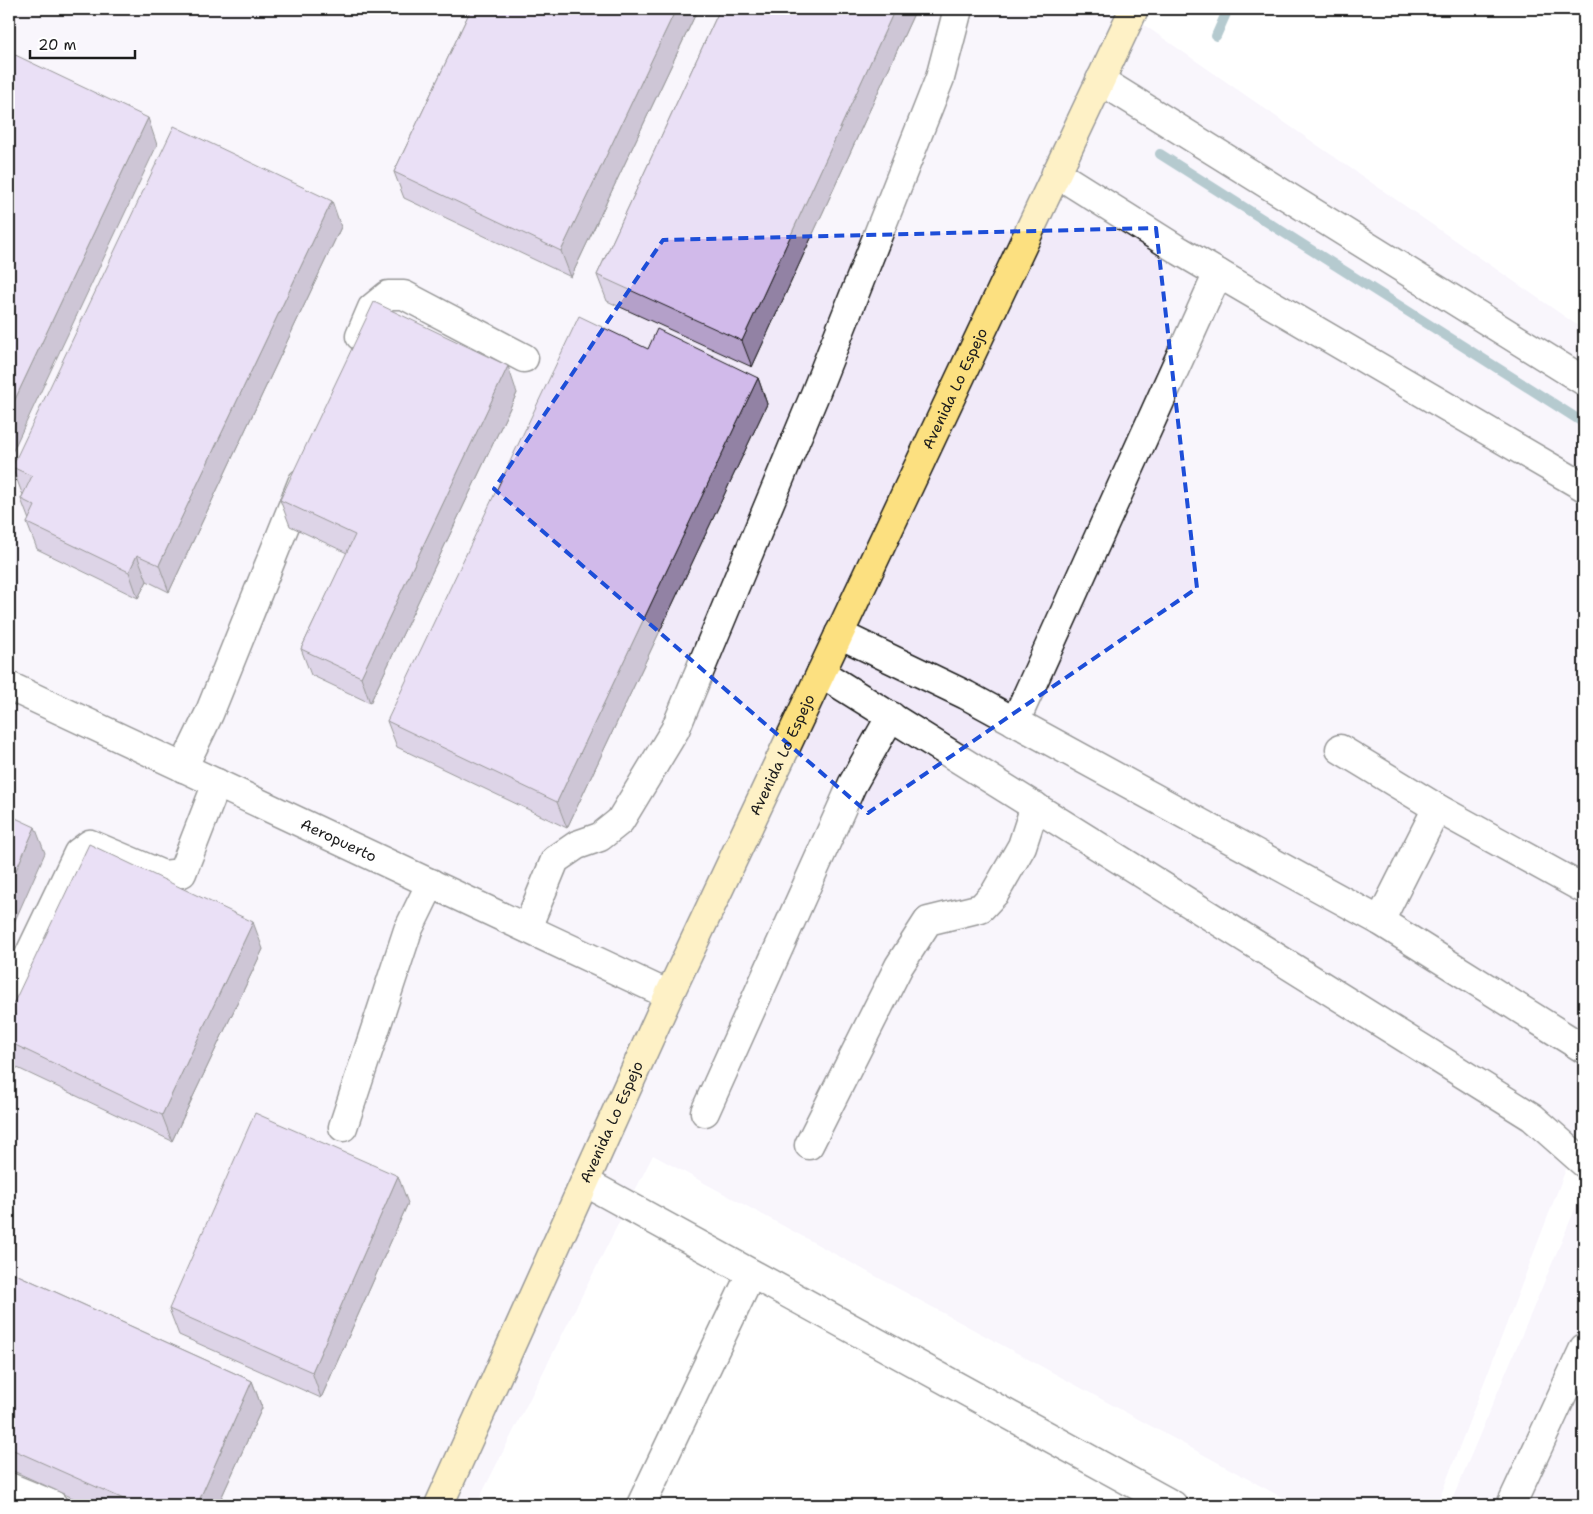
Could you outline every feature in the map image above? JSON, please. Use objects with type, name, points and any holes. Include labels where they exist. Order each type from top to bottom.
[{"type":"main road","name":"Avenida Lo Espejo","points":[[439,1505],[669,995],[1134,9]]},
{"type":"street","points":[[527,928],[555,860],[577,845],[600,837],[620,821],[675,730],[815,394],[940,78],[958,9]]},
{"type":"street","points":[[1100,80],[1584,381]]},
{"type":"street","points":[[1056,173],[1218,273],[1584,487]]},
{"type":"street","points":[[1015,722],[1218,273]]},
{"type":"street","points":[[350,363],[372,308],[388,295],[404,295],[524,358]]},
{"type":"street","points":[[183,768],[209,714],[309,464]]},
{"type":"street","points":[[839,634],[966,695],[1380,921],[1584,1049]]},
{"type":"street","points":[[821,673],[1532,1117],[1584,1163]]},
{"type":"street","name":"Aeropuerto","points":[[9,686],[669,995]]},
{"type":"street","points":[[705,1112],[852,785],[891,716]]},
{"type":"street","points":[[1340,749],[1437,808],[1584,889]]},
{"type":"street","points":[[9,996],[78,853],[90,844],[163,875],[182,873],[217,783]]},
{"type":"street","points":[[808,1145],[898,966],[928,921],[981,908],[995,892],[1022,846],[1035,806]]},
{"type":"street","points":[[1380,921],[1437,808]]},
{"type":"street","points":[[343,1127],[408,930],[431,883]]},
{"type":"street","points":[[585,1182],[1173,1505]]},
{"type":"street","points":[[641,1505],[751,1274]]},
{"type":"street","points":[[1511,1505],[1584,1348]]},
{"type":"street","points":[[9,1487],[53,1505]]},
{"type":"highlighted area","points":[[1156,228],[1197,588],[868,813],[494,489],[663,240]]},
{"type":"shaded area","points":[[9,9],[1121,9],[1584,330],[1584,1122],[1437,1505],[1296,1505],[653,1155],[476,1505],[9,1505]]},
{"type":"shaded area","points":[[1584,1188],[1584,1505],[1450,1505]]},
{"type":"building","points":[[471,9],[676,9],[561,251],[394,172]]},
{"type":"building","points":[[720,9],[895,9],[742,341],[597,275]]},
{"type":"building","points":[[9,52],[148,118],[9,412]]},
{"type":"building","points":[[174,126],[332,201],[159,565],[137,555],[129,572],[27,523],[35,506],[21,499],[32,476],[12,467]]},
{"type":"building","points":[[374,302],[508,366],[361,677],[301,649],[355,535],[280,500]]},
{"type":"building","points":[[579,316],[648,349],[657,329],[758,378],[557,802],[387,721]]},
{"type":"building","points":[[9,815],[35,827],[9,886]]},
{"type":"building","points":[[89,844],[253,922],[162,1115],[9,1042],[9,1013]]},
{"type":"building","points":[[255,1113],[398,1176],[312,1372],[169,1309]]},
{"type":"building","points":[[9,1271],[252,1381],[197,1505],[137,1505],[9,1448]]},
{"type":"waterway","points":[[1216,36],[1228,9]]},
{"type":"waterway","points":[[1160,154],[1584,423]]}]
